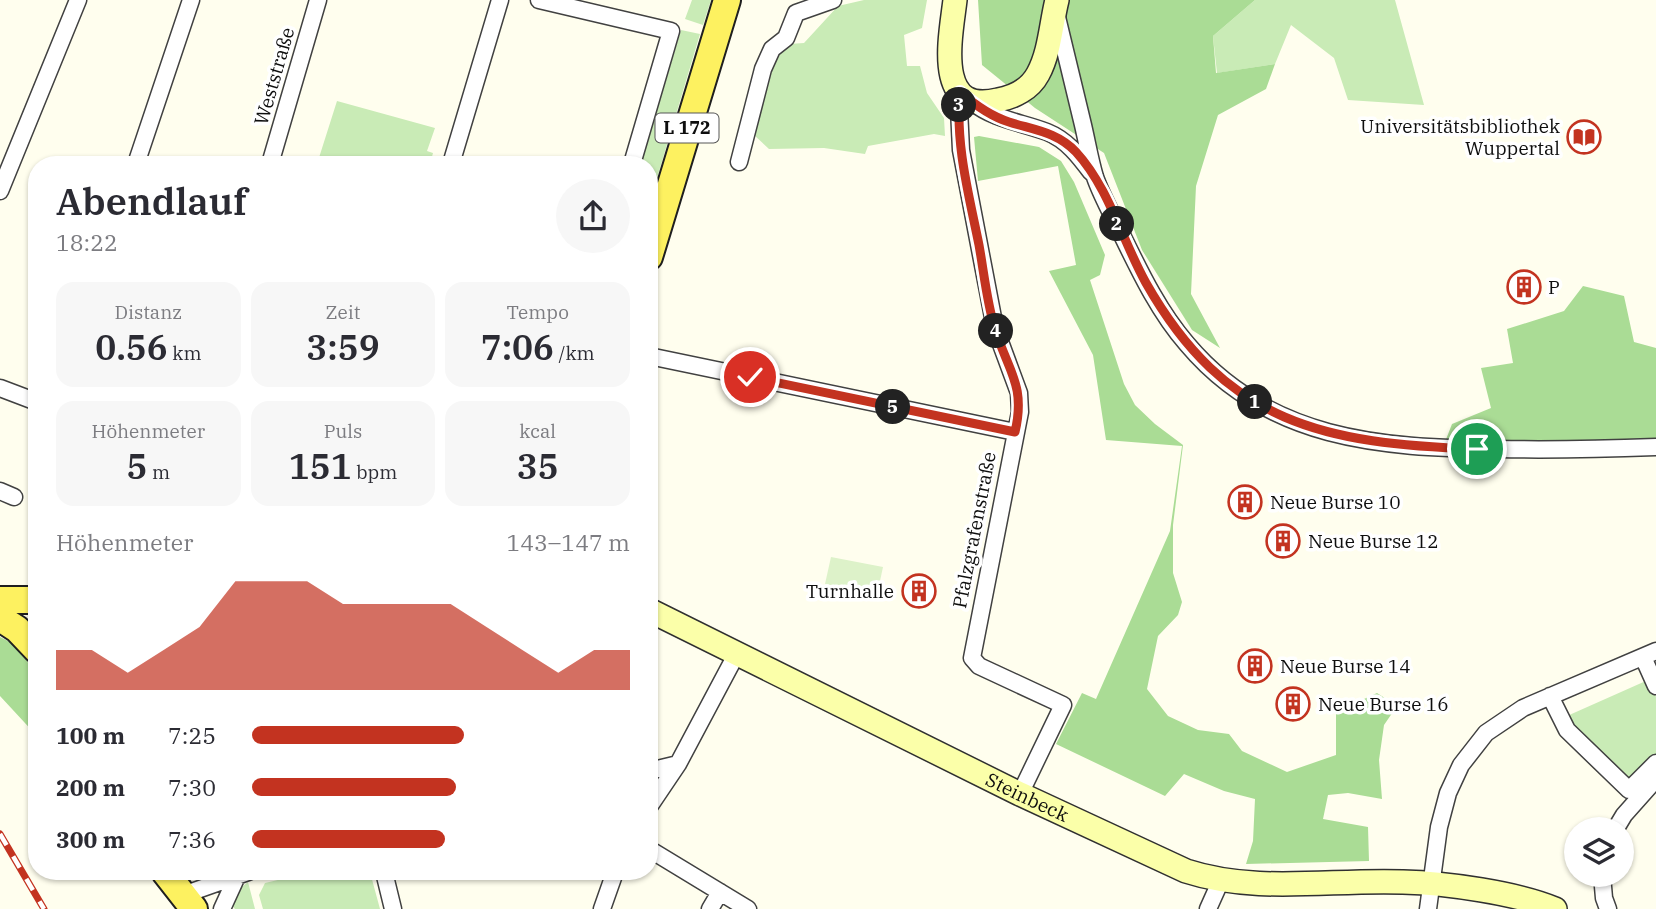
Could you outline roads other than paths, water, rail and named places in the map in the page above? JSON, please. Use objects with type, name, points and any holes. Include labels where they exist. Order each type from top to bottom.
[{"type":"main road","name":"L 172","points":[[658,227],[727,0]]},
{"type":"main road","points":[[955,0],[948,45],[950,74],[963,95],[983,103],[1011,97],[1030,85],[1041,66],[1056,4]]},
{"type":"main road","points":[[0,600],[28,600]]},
{"type":"main road","name":"Steinbeck","points":[[658,614],[1020,794],[1186,871],[1221,880],[1287,884],[1432,884],[1521,898],[1555,909]]},
{"type":"main road","points":[[0,618],[28,641]]},
{"type":"main road","points":[[172,880],[188,902]]},
{"type":"street","points":[[0,191],[78,0]]},
{"type":"street","points":[[139,156],[191,0]]},
{"type":"street","name":"Weststraße","points":[[272,156],[318,0]]},
{"type":"street","points":[[454,156],[499,0]]},
{"type":"street","points":[[539,0],[671,32],[634,156]]},
{"type":"street","points":[[739,162],[763,69],[772,49],[786,37],[796,13],[833,0]]},
{"type":"street","points":[[1056,4],[1095,176],[1146,283],[1184,342],[1239,392],[1275,413],[1313,429],[1343,437],[1406,446],[1575,450],[1656,447]]},
{"type":"street","points":[[963,95],[995,116],[1058,138],[1076,153],[1095,176]]},
{"type":"street","name":"Pfalzgrafenstraße","points":[[963,95],[959,108],[961,150],[995,328],[1019,393],[1020,412],[972,657],[979,666],[1063,705],[1020,794]]},
{"type":"street","points":[[658,358],[1015,432]]},
{"type":"street","points":[[0,388],[28,399]]},
{"type":"street","points":[[658,794],[678,764],[737,653]]},
{"type":"street","points":[[1428,909],[1439,827],[1448,793],[1461,765],[1486,733],[1497,723],[1523,708],[1649,654],[1656,686]]},
{"type":"street","points":[[1550,696],[1567,730],[1629,790],[1656,763]]},
{"type":"street","points":[[658,770],[678,764]]},
{"type":"street","points":[[1623,817],[1656,779]]},
{"type":"street","points":[[658,854],[748,909]]},
{"type":"street","points":[[188,902],[228,880]]},
{"type":"street","points":[[222,909],[237,880]]},
{"type":"street","points":[[386,880],[393,909]]},
{"type":"street","points":[[602,909],[612,880]]},
{"type":"street","points":[[1208,909],[1221,880]]},
{"type":"street","points":[[1603,887],[1608,909]]},
{"type":"street","points":[[710,909],[720,892]]},
{"type":"railway","points":[[0,834],[44,909]]},
{"type":"place","name":"Universitätsbibliothek Wuppertal","points":[[1584,137]]},
{"type":"place","name":"P","points":[[1524,287]]},
{"type":"place","name":"Neue Burse 10","points":[[1245,502]]},
{"type":"place","name":"Neue Burse 12","points":[[1283,541]]},
{"type":"place","name":"Turnhalle","points":[[919,591]]},
{"type":"place","name":"Neue Burse 14","points":[[1255,666]]},
{"type":"place","name":"Neue Burse 16","points":[[1293,704]]}]
